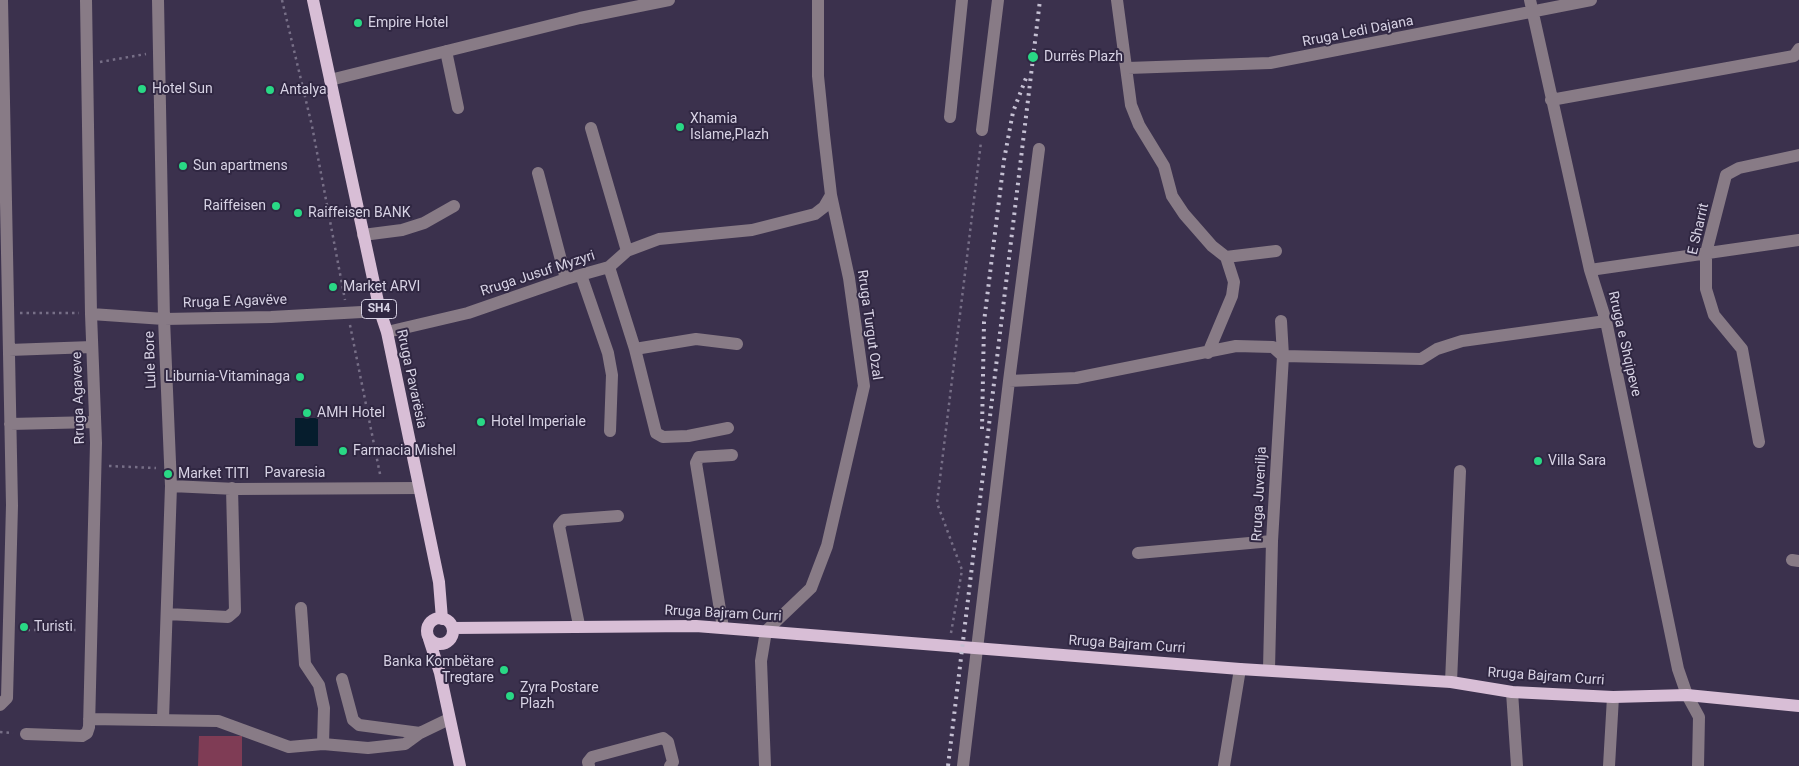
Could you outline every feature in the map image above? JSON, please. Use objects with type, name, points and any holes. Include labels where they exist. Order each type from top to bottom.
[{"type":"main road","name":"Rruga Pavarësia","points":[[313,0],[363,235],[380,311],[387,332],[439,582],[442,618]]},
{"type":"main road","points":[[440,673],[448,642],[452,638],[453,628],[447,620],[442,618],[433,620],[429,624],[427,634],[440,673],[460,766]]},
{"type":"main road","name":"Rruga Bajram Curri","points":[[453,628],[579,625],[723,628],[1240,669],[1452,682],[1512,692],[1613,696],[1687,695],[1799,706]]},
{"type":"main road","points":[[429,638],[438,644],[448,642]]},
{"type":"street","points":[[0,705],[7,698],[12,505],[2,0]]},
{"type":"street","name":"Rruga Agaveve","points":[[86,0],[89,63],[91,314],[95,422],[89,723]]},
{"type":"street","name":"Lule Bore","points":[[158,0],[164,319],[171,469],[162,719]]},
{"type":"street","points":[[330,80],[580,18],[669,0]]},
{"type":"street","name":"Rruga Turgut Ozal","points":[[766,631],[811,588],[826,546],[864,386],[849,278],[831,195],[818,76],[818,0]]},
{"type":"street","points":[[950,117],[962,0]]},
{"type":"street","points":[[982,130],[998,0]]},
{"type":"street","points":[[1117,0],[1128,68],[1131,105],[1139,125],[1164,166],[1172,196],[1184,214],[1212,246],[1226,257],[1234,282],[1232,296],[1208,353]]},
{"type":"street","name":"Rruga e Shqipeve","points":[[1530,0],[1590,270],[1606,321],[1678,669],[1687,695],[1698,717],[1698,766]]},
{"type":"street","name":"Rruga Ledi Dajana","points":[[1128,68],[1270,63],[1533,13],[1591,0]]},
{"type":"street","points":[[446,51],[458,108]]},
{"type":"street","points":[[1551,100],[1796,52]]},
{"type":"street","points":[[592,128],[627,251]]},
{"type":"street","points":[[963,766],[1039,149]]},
{"type":"street","name":"E Sharrit","points":[[1759,442],[1742,349],[1714,315],[1706,289],[1706,253],[1710,244],[1726,176],[1739,168],[1799,155]]},
{"type":"street","points":[[538,173],[566,279]]},
{"type":"street","name":"Rruga Jusuf Myzyri","points":[[387,332],[468,313],[566,279],[610,267],[627,251],[659,239],[774,226],[815,214],[824,207],[831,195]]},
{"type":"street","points":[[363,235],[402,230],[424,223],[454,206]]},
{"type":"street","points":[[1590,270],[1799,240]]},
{"type":"street","points":[[1226,257],[1276,250]]},
{"type":"street","points":[[610,267],[658,436],[688,436],[728,428]]},
{"type":"street","points":[[581,275],[608,353],[612,375],[610,430]]},
{"type":"street","name":"Rruga E Agavëve","points":[[91,314],[164,319],[380,311]]},
{"type":"street","name":"Rruga Juvenilja","points":[[1269,670],[1272,541],[1283,356],[1281,321]]},
{"type":"street","points":[[1009,381],[1076,378],[1236,346],[1273,347],[1283,356],[1421,359],[1437,349],[1462,340],[1606,321]]},
{"type":"street","points":[[635,350],[696,339],[737,344]]},
{"type":"street","points":[[9,350],[92,347]]},
{"type":"street","points":[[10,424],[95,422]]},
{"type":"street","points":[[723,628],[696,463],[699,457],[732,455]]},
{"type":"street","points":[[1452,682],[1460,471]]},
{"type":"street","name":"Pavaresia","points":[[171,486],[232,488],[418,488]]},
{"type":"street","points":[[167,614],[228,617],[235,611],[232,488]]},
{"type":"street","points":[[579,625],[559,526],[564,520],[618,516]]},
{"type":"street","points":[[1138,554],[1272,541]]},
{"type":"street","points":[[300,608],[305,664],[319,685],[324,708],[323,744]]},
{"type":"street","points":[[765,766],[761,661],[766,631]]},
{"type":"street","points":[[1224,766],[1240,669]]},
{"type":"street","points":[[342,678],[353,720],[359,725],[420,733]]},
{"type":"street","points":[[1512,692],[1517,766]]},
{"type":"street","points":[[1609,766],[1613,696]]},
{"type":"street","points":[[26,734],[82,736],[87,733],[89,723],[162,719],[218,721],[290,746],[323,744],[368,748],[405,744],[420,733],[449,719]]},
{"type":"street","points":[[589,766],[588,762],[592,757],[662,738],[668,742],[673,762],[670,766]]},
{"type":"path","points":[[282,0],[312,126],[383,488]]},
{"type":"path","points":[[89,63],[160,52]]},
{"type":"path","points":[[949,646],[962,570],[937,503],[982,130]]},
{"type":"path","points":[[8,313],[91,314]]},
{"type":"path","points":[[95,465],[171,469]]},
{"type":"path","points":[[8,630],[92,630]]},
{"type":"shaded area","points":[[199,736],[242,736],[242,766],[198,766]]},
{"type":"water","points":[[295,418],[318,418],[318,446],[295,446]]},
{"type":"railway","points":[[948,766],[1040,0]]},
{"type":"railway","points":[[982,429],[984,322],[1004,160],[1013,112],[1026,78]]},
{"type":"place","name":"Empire Hotel","points":[[358,23]]},
{"type":"place","name":"Durrës Plazh","points":[[1033,57]]},
{"type":"place","name":"Hotel Sun","points":[[142,89]]},
{"type":"place","name":"Antalya","points":[[270,90]]},
{"type":"place","name":"Xhamia Islame,Plazh","points":[[680,127]]},
{"type":"place","name":"Sun apartmens","points":[[183,166]]},
{"type":"place","name":"Raiffeisen","points":[[276,206]]},
{"type":"place","name":"Raiffeisen BANK","points":[[298,213]]},
{"type":"place","name":"Market ARVI","points":[[333,287]]},
{"type":"place","name":"Liburnia-Vitaminaga","points":[[300,377]]},
{"type":"place","name":"AMH Hotel","points":[[307,413]]},
{"type":"place","name":"Hotel Imperiale","points":[[481,422]]},
{"type":"place","name":"Farmacia Mishel","points":[[343,451]]},
{"type":"place","name":"Villa Sara","points":[[1538,461]]},
{"type":"place","name":"Market TITI","points":[[168,474]]},
{"type":"place","name":"Turisti","points":[[24,627]]},
{"type":"place","name":"Banka Kombëtare Tregtare","points":[[504,670]]},
{"type":"place","name":"Zyra Postare Plazh","points":[[510,696]]}]
